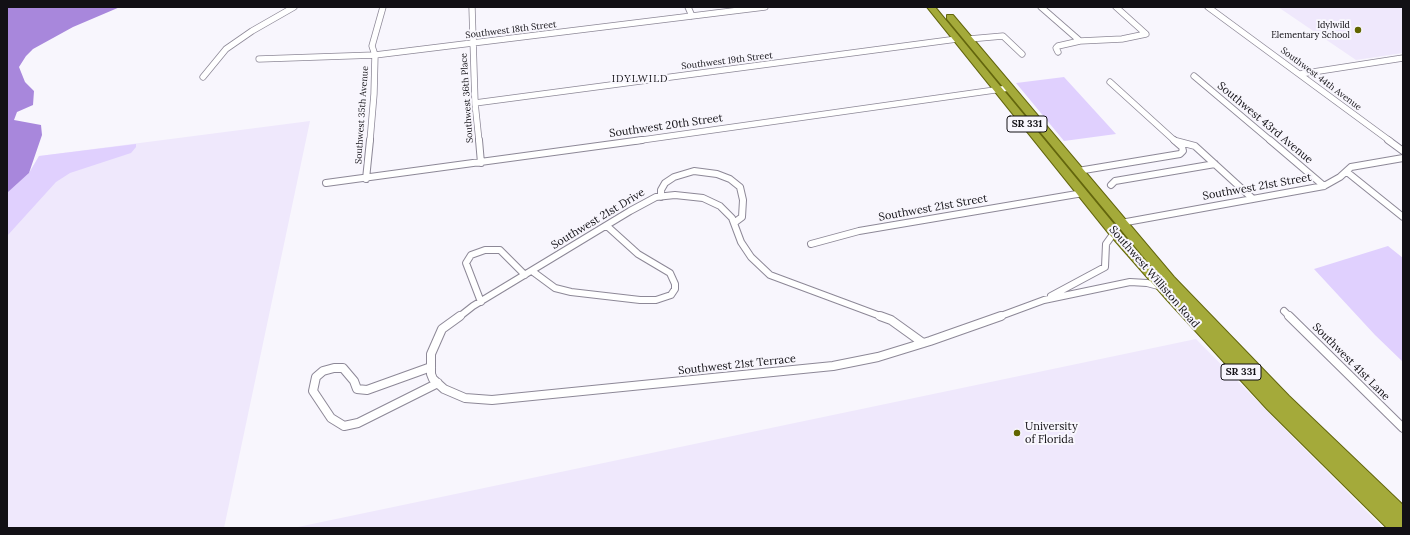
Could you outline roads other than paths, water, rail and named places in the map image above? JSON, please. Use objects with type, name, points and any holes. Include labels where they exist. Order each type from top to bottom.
[{"type":"highway","name":"Southwest Williston Road","points":[[931,7],[1083,193],[1170,280],[1254,370],[1403,516]]},
{"type":"highway","name":"Southwest Williston Road","points":[[942,7],[1078,171],[1162,287],[1272,404],[1398,528]]},
{"type":"street","points":[[203,77],[226,49],[252,31],[294,7]]},
{"type":"street","name":"Southwest 35th Avenue","points":[[366,179],[374,94],[375,54],[372,46],[383,7]]},
{"type":"street","name":"Southwest 36th Place","points":[[472,7],[475,103],[481,163]]},
{"type":"street","points":[[688,7],[692,16]]},
{"type":"street","name":"Southwest 18th Street","points":[[259,59],[375,54],[765,7]]},
{"type":"street","points":[[1040,7],[1080,41]]},
{"type":"street","points":[[1058,52],[1056,48],[1058,46],[1080,41],[1085,42],[1146,34],[1116,7]]},
{"type":"street","name":"Southwest 44th Avenue","points":[[1208,7],[1403,151]]},
{"type":"street","points":[[969,39],[1003,36],[1022,54]]},
{"type":"street","name":"Southwest 19th Street","points":[[475,103],[957,39]]},
{"type":"street","points":[[1300,74],[1403,58]]},
{"type":"street","name":"Southwest 43rd Avenue","points":[[1194,76],[1324,186]]},
{"type":"street","points":[[1078,171],[1180,154],[1183,151],[1182,147],[1176,141],[1110,82]]},
{"type":"street","name":"Southwest 20th Street","points":[[326,183],[366,179],[1009,88]]},
{"type":"street","points":[[1176,141],[1195,146],[1252,198]]},
{"type":"street","name":"Southwest 21st Street","points":[[1118,227],[1252,198],[1324,186],[1347,172],[1351,167],[1403,158]]},
{"type":"street","points":[[1111,185],[1115,180],[1215,164]]},
{"type":"street","points":[[661,197],[661,190],[665,183],[674,177],[694,171],[716,174],[730,179],[740,187],[743,200],[742,217],[734,223]]},
{"type":"street","points":[[1347,172],[1403,216]]},
{"type":"street","name":"Southwest 21st Street","points":[[811,244],[859,231],[1083,193]]},
{"type":"street","name":"Southwest 21st Drive","points":[[431,371],[431,354],[442,329],[481,302],[630,211],[656,197],[675,195],[703,198],[720,206],[732,218],[741,242],[752,257],[770,275],[891,320],[923,343]]},
{"type":"street","points":[[532,271],[555,288],[571,292],[640,300],[656,300],[671,295],[675,289],[675,284],[670,273],[638,254],[607,226]]},
{"type":"street","name":"Southwest 21st Terrace","points":[[1044,300],[1105,267],[1106,244],[1118,227]]},
{"type":"street","points":[[481,302],[466,263],[471,255],[485,250],[500,250],[525,275]]},
{"type":"street","name":"Southwest 21st Terrace","points":[[431,371],[438,383],[444,389],[464,398],[492,400],[833,366],[878,357],[923,343],[1044,300],[1130,282],[1147,283],[1162,287]]},
{"type":"street","name":"Southwest 41st Lane","points":[[1284,311],[1403,428]]},
{"type":"street","points":[[431,371],[366,390],[357,390],[354,381],[343,368],[334,368],[323,371],[316,376],[313,391],[331,418],[344,426],[358,423],[438,383]]},
{"type":"place","name":"Idylwild Elementary School","points":[[1358,30]]},
{"type":"place","name":"University of Florida","points":[[1017,433]]},
{"type":"district","name":"IDYLWILD","points":[[640,79]]}]
